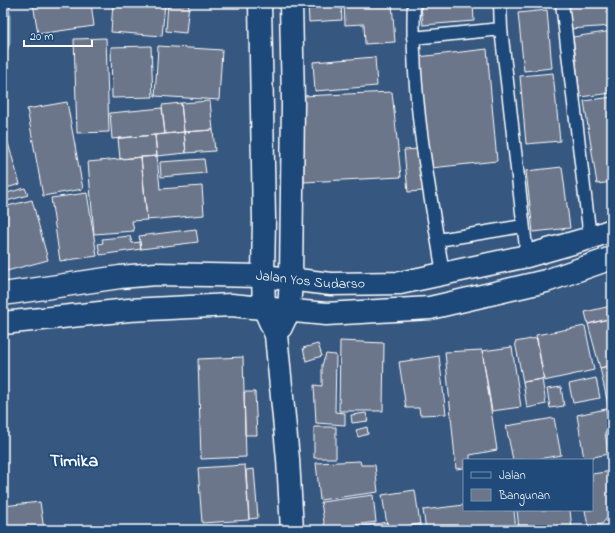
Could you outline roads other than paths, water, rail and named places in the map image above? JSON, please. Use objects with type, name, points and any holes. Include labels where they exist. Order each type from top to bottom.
[{"type":"main road","points":[[260,3],[264,308],[276,335],[288,459],[292,530]]},
{"type":"main road","points":[[276,335],[289,310],[291,279],[293,103],[291,3]]},
{"type":"main road","name":"Jalan Yos Sudarso","points":[[3,294],[120,277],[149,275],[263,276],[331,284],[400,283],[527,256],[590,238],[612,230]]},
{"type":"main road","name":"Jalan Yos Sudarso","points":[[3,323],[129,310],[231,305],[326,314],[430,308],[546,281],[612,258]]},
{"type":"lane","points":[[414,3],[413,38],[421,137],[443,274]]},
{"type":"lane","points":[[500,3],[501,29],[527,256]]},
{"type":"lane","points":[[562,3],[590,238]]},
{"type":"lane","points":[[413,38],[501,29]]},
{"type":"lane","points":[[438,240],[523,226]]},
{"type":"waterway","points":[[3,53],[7,43],[7,3]]},
{"type":"district","name":"Timika","points":[[74,462]]}]
